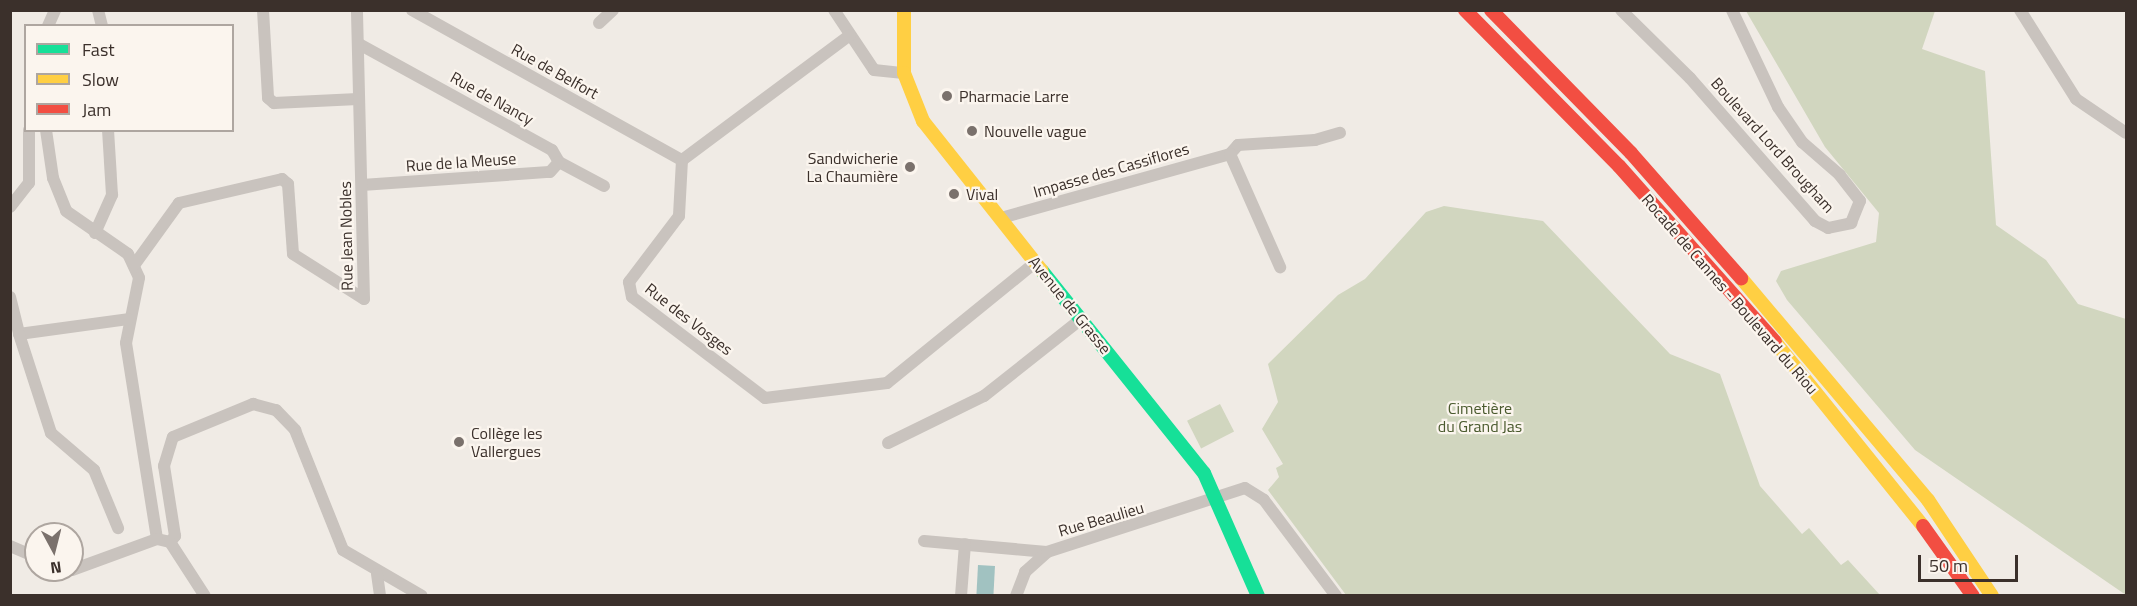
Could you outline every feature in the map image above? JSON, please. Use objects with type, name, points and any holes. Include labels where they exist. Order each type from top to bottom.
[{"type":"main road","name":"Avenue de Grasse","points":[[904,10],[904,73],[923,120],[1204,473],[1258,596]]},
{"type":"main road","name":"Rocade de Cannes - Boulevard du Riou","points":[[1465,10],[1619,166],[1788,357],[1950,559],[1973,596]]},
{"type":"main road","name":"Rocade de Cannes - Boulevard du Riou","points":[[1491,10],[1631,153],[1801,346],[1928,500],[1992,596]]},
{"type":"street","points":[[49,24],[55,10]]},
{"type":"street","points":[[262,10],[268,98],[274,103],[358,99]]},
{"type":"street","name":"Rue Jean Nobles","points":[[135,264],[179,203],[282,179],[288,184],[293,254],[364,298],[357,10]]},
{"type":"street","points":[[599,23],[613,10]]},
{"type":"street","points":[[834,10],[874,70],[904,73]]},
{"type":"street","name":"Boulevard Lord Brougham","points":[[1621,10],[1690,78],[1815,221],[1828,228],[1851,223],[1860,201],[1840,175],[1802,142],[1778,107],[1732,10]]},
{"type":"street","points":[[2020,10],[2076,99],[2127,133]]},
{"type":"street","name":"Rue de Belfort","points":[[418,12],[682,160]]},
{"type":"street","points":[[682,160],[850,35]]},
{"type":"street","name":"Rue de Nancy","points":[[359,44],[552,150],[559,162],[604,186]]},
{"type":"street","points":[[10,207],[28,183],[30,132]]},
{"type":"street","points":[[46,132],[57,196],[78,225],[95,233],[135,264],[138,299],[128,319],[134,414],[164,540],[205,596]]},
{"type":"street","points":[[95,233],[112,195],[108,132]]},
{"type":"street","name":"Impasse des Cassiflores","points":[[1001,218],[1230,154],[1238,145],[1315,140],[1340,133]]},
{"type":"street","points":[[1230,154],[1280,267]]},
{"type":"street","name":"Rue des Vosges","points":[[682,160],[679,216],[628,289],[765,398],[887,383],[1036,262]]},
{"type":"street","name":"Rue de la Meuse","points":[[362,185],[549,172],[559,162]]},
{"type":"street","points":[[10,297],[19,334],[51,433],[94,470],[118,528]]},
{"type":"street","points":[[19,334],[128,319]]},
{"type":"street","points":[[888,443],[984,396],[1081,319]]},
{"type":"street","points":[[84,566],[135,546],[164,540],[176,525],[164,452],[173,437],[253,404],[276,410],[295,430],[333,535],[343,550],[377,574],[422,596]]},
{"type":"street","points":[[1214,494],[1256,492],[1336,596]]},
{"type":"street","name":"Rue Beaulieu","points":[[1016,596],[1025,572],[1047,552],[1166,518],[1214,494]]},
{"type":"street","points":[[924,541],[1047,552]]},
{"type":"street","points":[[961,596],[965,544]]},
{"type":"street","points":[[10,546],[24,552]]},
{"type":"street","points":[[377,574],[380,596]]},
{"type":"green space","points":[[1746,11],[1935,11],[1922,49],[1985,71],[1996,225],[2046,260],[2078,304],[2126,319],[2126,595],[1915,450],[1787,300],[1776,281],[1781,271],[1876,242],[1879,213],[1825,147]]},
{"type":"green space","name":"Cimetière du Grand Jas","points":[[1444,206],[1543,221],[1670,354],[1720,374],[1760,486],[1802,534],[1809,528],[1841,565],[1848,560],[1880,595],[1346,595],[1268,490],[1279,477],[1276,468],[1283,464],[1262,429],[1278,402],[1268,364],[1338,295],[1365,279],[1426,212]]},
{"type":"green space","points":[[1220,404],[1234,432],[1201,448],[1187,421]]},
{"type":"water","points":[[978,565],[995,566],[993,596],[976,595]]},
{"type":"traffic: fast","points":[[1042,271],[1204,473],[1258,596]]},
{"type":"traffic: slow","points":[[904,10],[904,73],[923,121],[1042,271]]},
{"type":"traffic: slow","points":[[1741,278],[1928,500],[1992,596]]},
{"type":"traffic: slow","points":[[1775,342],[1923,526]]},
{"type":"traffic: jam","points":[[1465,10],[1619,166],[1775,342]]},
{"type":"traffic: jam","points":[[1491,10],[1631,153],[1741,278]]},
{"type":"traffic: jam","points":[[1923,526],[1973,596]]},
{"type":"place","name":"Pharmacie Larre","points":[[947,96]]},
{"type":"place","name":"Nouvelle vague","points":[[972,131]]},
{"type":"place","name":"Sandwicherie La Chaumière","points":[[910,167]]},
{"type":"place","name":"Vival","points":[[954,194]]},
{"type":"place","name":"Collège les Vallergues","points":[[459,442]]}]
